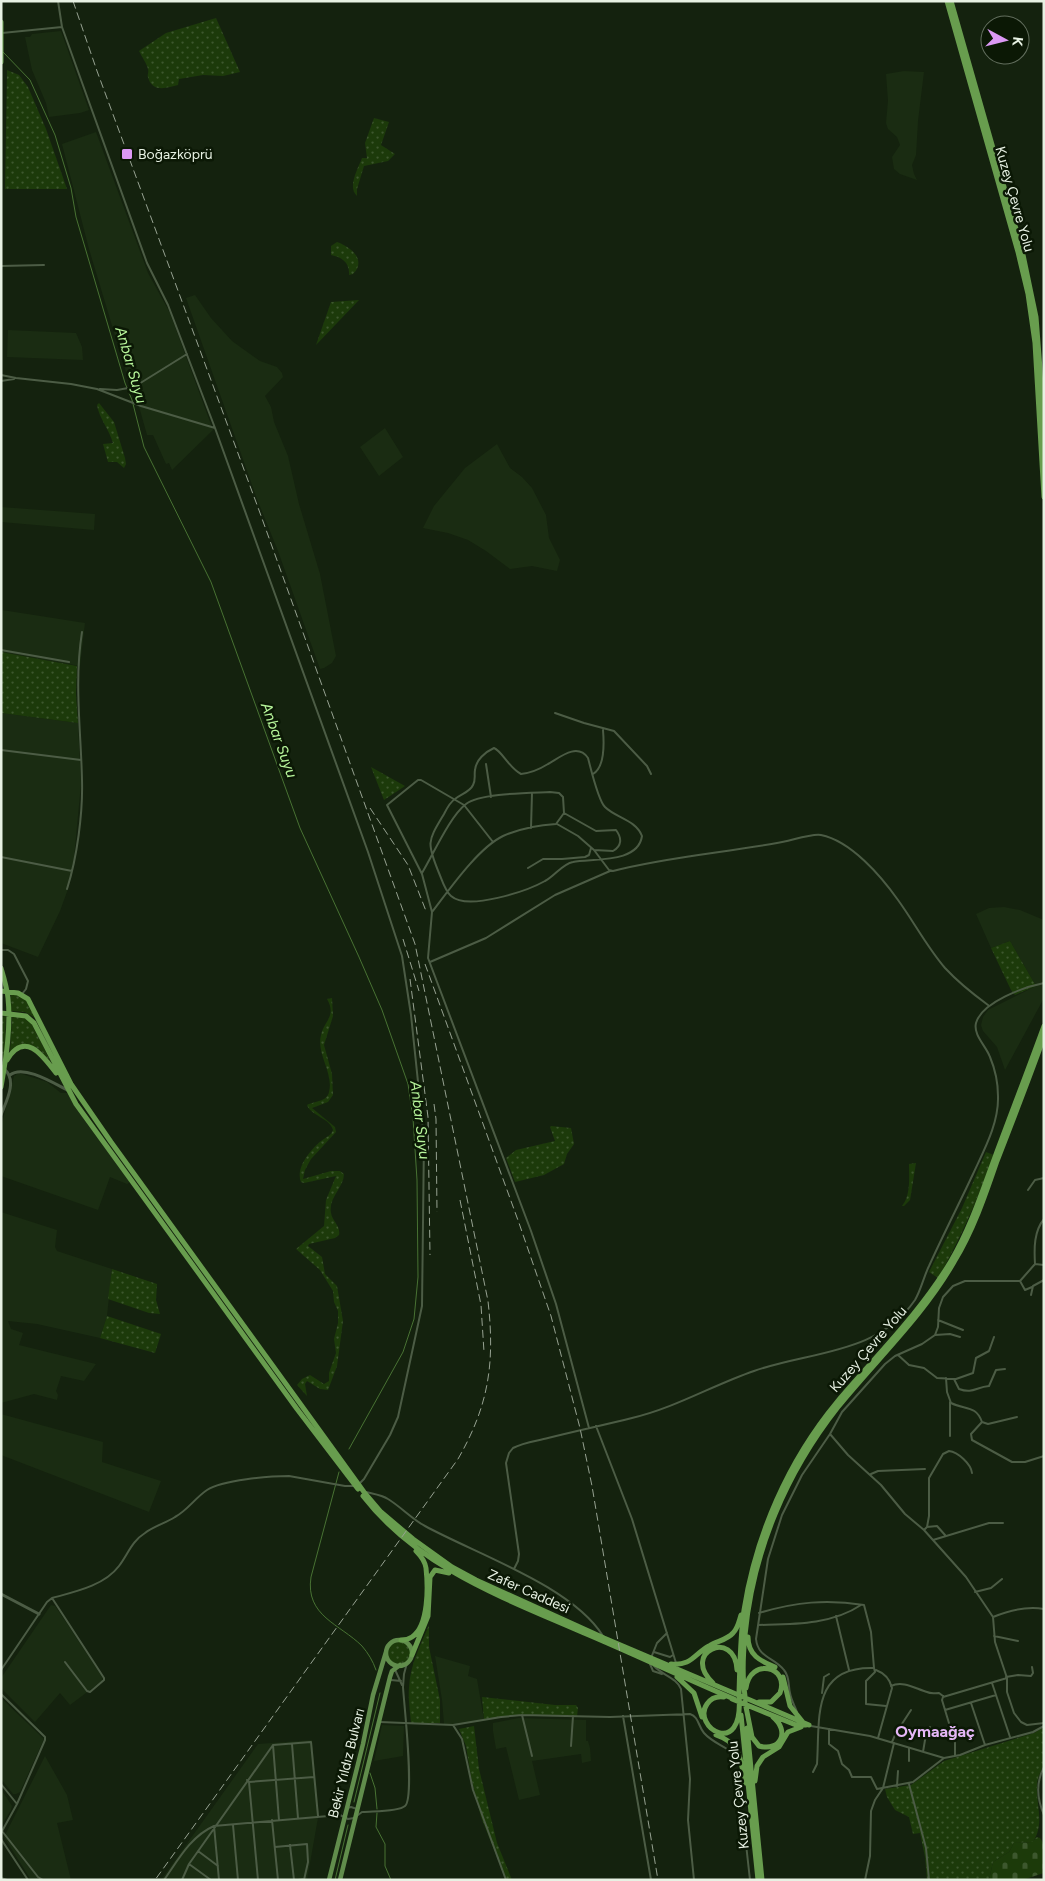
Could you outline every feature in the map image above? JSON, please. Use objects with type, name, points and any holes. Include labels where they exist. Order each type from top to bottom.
[{"type":"highway","name":"Kuzey Çevre Yolu","points":[[946,1],[1026,285],[1035,343],[1044,497]]},
{"type":"highway","name":"Kuzey Çevre Yolu","points":[[951,1],[1030,284],[1039,355],[1044,442]]},
{"type":"highway","points":[[1,22],[1,61]]},
{"type":"highway","points":[[1,968],[8,1013],[5,1066],[1,1087]]},
{"type":"highway","points":[[3,975],[10,987],[28,999],[71,1084],[337,1458]]},
{"type":"highway","points":[[4,991],[20,993]]},
{"type":"highway","points":[[1,1013],[26,1016],[34,1023],[76,1104],[337,1458]]},
{"type":"highway","name":"Kuzey Çevre Yolu","points":[[736,1695],[743,1619],[749,1584],[755,1559],[777,1499],[806,1445],[836,1403],[926,1299],[955,1254],[979,1200],[1044,1026]]},
{"type":"highway","name":"Kuzey Çevre Yolu","points":[[760,1880],[743,1708],[747,1698],[743,1685],[744,1646],[759,1559],[775,1514],[809,1448],[840,1405],[928,1301],[962,1248],[982,1202],[1044,1037]]},
{"type":"highway","points":[[5,1066],[10,1056],[18,1049],[34,1048],[41,1053],[67,1086]]},
{"type":"highway","name":"Zafer Caddesi","points":[[337,1458],[384,1519],[412,1544],[450,1572],[736,1695]]},
{"type":"highway","name":"Zafer Caddesi","points":[[357,1485],[381,1512],[404,1532],[452,1567],[511,1596],[652,1659],[664,1672],[736,1695]]},
{"type":"highway","points":[[401,1640],[411,1638],[418,1631],[426,1608],[426,1568],[412,1544]]},
{"type":"highway","points":[[662,1662],[676,1664],[691,1661],[706,1648],[735,1631],[755,1559]]},
{"type":"highway","points":[[412,1656],[428,1616],[430,1577],[433,1572],[444,1571],[471,1582]]},
{"type":"highway","points":[[753,1586],[748,1633],[749,1648],[757,1659],[780,1672],[790,1706],[800,1719],[809,1725]]},
{"type":"highway","points":[[716,1685],[704,1670],[703,1659],[707,1651],[720,1647],[730,1651],[734,1656],[736,1695],[743,1708],[754,1741],[759,1746],[767,1748],[780,1741],[782,1730],[778,1722],[736,1695]]},
{"type":"highway","points":[[743,1708],[738,1724],[730,1732],[720,1733],[708,1726],[704,1713],[709,1702],[719,1696],[736,1695],[747,1698],[766,1703],[775,1700],[780,1694],[782,1687],[778,1674],[768,1668],[757,1670],[747,1680],[747,1698]]},
{"type":"highway","points":[[664,1672],[684,1681],[694,1693],[707,1729],[727,1739],[735,1746],[739,1754],[752,1804]]},
{"type":"highway","points":[[747,1698],[809,1725]]},
{"type":"highway","points":[[764,1712],[796,1725],[809,1725]]},
{"type":"highway","points":[[752,1804],[755,1771],[760,1760],[778,1747],[788,1732],[809,1725]]},
{"type":"main road","points":[[401,1640],[410,1645],[412,1656],[407,1662],[397,1667],[388,1658],[386,1652],[391,1643],[401,1640]]},
{"type":"main road","name":"Bekir Yıldız Bulvarı","points":[[330,1880],[342,1816],[346,1809],[386,1652]]},
{"type":"main road","name":"Bekir Yıldız Bulvarı","points":[[340,1880],[378,1722],[389,1681],[397,1667]]},
{"type":"street","points":[[1,1670],[52,1598],[89,1587],[112,1573],[119,1566],[128,1550],[145,1532],[176,1517],[206,1490],[245,1480],[280,1476],[339,1485],[357,1485],[364,1479],[390,1435],[398,1417],[422,1306],[424,1139],[411,1015],[402,956],[368,852],[215,428],[168,305],[147,263],[62,27],[58,1]]},
{"type":"street","points":[[2,33],[62,27]]},
{"type":"street","points":[[1,266],[44,265]]},
{"type":"street","points":[[1,374],[16,378],[117,390],[134,387],[187,354]]},
{"type":"street","points":[[1,381],[16,378]]},
{"type":"street","points":[[98,389],[121,399],[215,428]]},
{"type":"street","points":[[67,889],[73,872],[82,808],[82,760],[78,688],[82,632]]},
{"type":"street","points":[[1,650],[69,662]]},
{"type":"street","points":[[555,713],[614,731],[648,766],[652,774]]},
{"type":"street","points":[[593,774],[599,769],[602,757],[603,729]]},
{"type":"street","points":[[494,748],[498,749],[510,766],[521,774],[538,769],[566,753],[580,752],[588,758],[604,806],[633,824],[642,836],[640,843],[630,852],[612,859],[567,863],[545,881],[502,898],[460,901],[450,896],[430,849],[430,840],[448,807],[455,799],[472,788],[475,782],[475,771],[478,762],[484,754],[494,748]]},
{"type":"street","points":[[1,750],[82,760]]},
{"type":"street","points":[[486,764],[492,796]]},
{"type":"street","points":[[493,842],[464,805],[419,780],[387,805],[422,874],[432,912],[428,950],[430,962],[531,1231],[556,1304],[589,1428]]},
{"type":"street","points":[[531,828],[532,793]]},
{"type":"street","points":[[422,874],[452,820],[464,805],[477,798],[532,793],[559,793],[564,801],[564,813],[556,824]]},
{"type":"street","points":[[564,813],[596,831],[614,830],[618,832],[620,843],[616,850],[605,852],[594,850]]},
{"type":"street","points":[[432,912],[481,852],[493,842],[512,832],[556,824],[578,836],[594,850],[610,871]]},
{"type":"street","points":[[430,962],[486,938],[555,895],[610,871],[664,860],[821,835],[840,843],[862,858],[898,899],[944,967],[954,978],[989,1006]]},
{"type":"street","points":[[528,868],[543,858],[562,860],[587,857],[591,848]]},
{"type":"street","points":[[1,857],[73,872]]},
{"type":"street","points":[[1,950],[8,950],[15,955],[28,981],[26,989],[20,993]]},
{"type":"street","points":[[514,1569],[519,1554],[506,1462],[508,1453],[516,1446],[635,1417],[668,1406],[761,1368],[842,1349],[869,1339],[902,1315],[916,1299],[928,1266],[983,1152],[996,1119],[998,1098],[996,1077],[989,1054],[977,1035],[976,1024],[981,1013],[989,1006],[1028,986],[1044,983]]},
{"type":"street","points":[[1,1115],[9,1093],[10,1075],[5,1066]]},
{"type":"street","points":[[10,1075],[21,1071],[51,1081],[70,1092]]},
{"type":"street","points":[[1028,1190],[1035,1180],[1044,1178]]},
{"type":"street","points":[[800,1719],[791,1696],[787,1674],[780,1666],[764,1656],[758,1647],[756,1639],[766,1566],[782,1515],[802,1475],[845,1409],[885,1364],[898,1355],[918,1347],[934,1335],[938,1327],[943,1297],[948,1290],[957,1283],[973,1280],[1020,1281],[1035,1264],[1034,1251],[1038,1226],[1044,1218]]},
{"type":"street","points":[[1035,1264],[1044,1265]]},
{"type":"street","points":[[1020,1281],[1025,1290],[1044,1280]]},
{"type":"street","points":[[1032,1295],[1033,1286]]},
{"type":"street","points":[[938,1320],[963,1330]]},
{"type":"street","points":[[934,1335],[950,1334],[960,1337]]},
{"type":"street","points":[[898,1355],[909,1365],[924,1368],[937,1378],[954,1379],[972,1373],[976,1358],[989,1351],[994,1337]]},
{"type":"street","points":[[954,1379],[959,1389],[973,1391],[981,1386],[989,1385],[996,1370],[1005,1369]]},
{"type":"street","points":[[946,1378],[946,1389],[950,1402],[950,1436]]},
{"type":"street","points":[[950,1402],[953,1405],[976,1411],[982,1422],[988,1424],[1017,1417]]},
{"type":"street","points":[[982,1422],[971,1434],[972,1439],[1005,1459],[1012,1462],[1025,1462],[1044,1456]]},
{"type":"street","points":[[596,1426],[632,1519],[676,1664]]},
{"type":"street","points":[[830,1434],[848,1455],[885,1489],[904,1514],[924,1530],[966,1577],[993,1617],[994,1636],[1007,1678],[1008,1694],[1016,1716],[1023,1723],[1029,1725],[1044,1725]]},
{"type":"street","points":[[924,1530],[927,1527],[929,1516],[929,1481],[943,1454],[949,1451],[955,1452],[970,1465],[972,1473]]},
{"type":"street","points":[[870,1475],[878,1471],[925,1469]]},
{"type":"street","points":[[364,1492],[388,1499],[424,1526],[514,1569],[565,1599],[594,1622],[604,1638]]},
{"type":"street","points":[[932,1540],[989,1523],[1003,1523]]},
{"type":"street","points":[[927,1527],[937,1526],[946,1536]]},
{"type":"street","points":[[975,1592],[990,1588],[1002,1579]]},
{"type":"street","points":[[1,1601],[3,1595],[39,1614]]},
{"type":"street","points":[[52,1598],[104,1680],[90,1692],[87,1691],[65,1662]]},
{"type":"street","points":[[759,1613],[802,1603],[834,1601],[864,1605],[871,1632],[875,1669],[866,1680],[866,1704],[886,1706]]},
{"type":"street","points":[[758,1625],[794,1625],[836,1616],[849,1612],[861,1605]]},
{"type":"street","points":[[993,1617],[1015,1609],[1032,1607],[1044,1609]]},
{"type":"street","points":[[836,1616],[850,1671]]},
{"type":"street","points":[[667,1633],[657,1644],[652,1659],[673,1655]]},
{"type":"street","points":[[994,1636],[1018,1641]]},
{"type":"street","points":[[346,1809],[351,1807],[362,1812],[398,1809],[404,1807],[408,1802],[410,1784],[403,1687],[407,1662]]},
{"type":"street","points":[[397,1667],[403,1687]]},
{"type":"street","points":[[943,1697],[1018,1674],[1031,1676],[1033,1673],[1032,1667]]},
{"type":"street","points":[[822,1697],[836,1677],[850,1671],[875,1669],[886,1676],[891,1686],[878,1738]]},
{"type":"street","points":[[664,1672],[680,1686],[690,1773],[688,1820],[694,1880]]},
{"type":"street","points":[[813,1772],[817,1764],[824,1677],[829,1674]]},
{"type":"street","points":[[389,1681],[401,1681]]},
{"type":"street","points":[[992,1683],[1010,1738]]},
{"type":"street","points":[[891,1686],[897,1684],[908,1685],[927,1692],[939,1693],[943,1697],[955,1743],[955,1756]]},
{"type":"street","points":[[1,1694],[46,1739],[17,1804],[2,1832],[43,1880]]},
{"type":"street","points":[[945,1710],[996,1695]]},
{"type":"street","points":[[971,1703],[985,1745]]},
{"type":"street","points":[[865,1880],[870,1856],[871,1811],[875,1800],[883,1788],[896,1733],[912,1710]]},
{"type":"street","points":[[378,1722],[453,1726],[522,1715],[623,1716],[683,1714],[695,1716],[700,1728],[707,1737],[727,1749]]},
{"type":"street","points":[[522,1715],[532,1756]]},
{"type":"street","points":[[571,1746],[573,1716]]},
{"type":"street","points":[[623,1716],[651,1880]]},
{"type":"street","points":[[809,1725],[878,1738],[944,1758],[1033,1732],[1044,1725]]},
{"type":"street","points":[[453,1726],[462,1739],[473,1790],[506,1880]]},
{"type":"street","points":[[923,1752],[926,1734],[930,1727]]},
{"type":"street","points":[[829,1730],[829,1744],[838,1751],[842,1764],[849,1770],[852,1778],[870,1778],[876,1788],[909,1784],[944,1758]]},
{"type":"street","points":[[183,1879],[189,1864],[214,1826],[273,1746],[311,1742],[318,1816]]},
{"type":"street","points":[[292,1744],[298,1818]]},
{"type":"street","points":[[273,1746],[279,1820]]},
{"type":"street","points":[[909,1748],[909,1761]]},
{"type":"street","points":[[1044,1767],[1040,1774],[1038,1793],[1044,1815]]},
{"type":"street","points":[[897,1786],[898,1771]]},
{"type":"street","points":[[248,1781],[314,1777]]},
{"type":"street","points":[[248,1781],[258,1880]]},
{"type":"street","points":[[1,1784],[17,1804]]},
{"type":"street","points":[[909,1784],[926,1848],[929,1880]]},
{"type":"street","points":[[164,1880],[192,1841],[201,1833],[214,1826],[318,1816],[342,1816],[350,1820],[362,1812]]},
{"type":"street","points":[[272,1820],[278,1880]]},
{"type":"street","points":[[233,1824],[238,1880]]},
{"type":"street","points":[[214,1826],[219,1880]]},
{"type":"street","points":[[745,1836],[750,1880]]},
{"type":"street","points":[[1,1839],[28,1880]]},
{"type":"street","points":[[275,1847],[306,1844],[308,1862],[304,1880],[298,1880]]},
{"type":"street","points":[[290,1845],[294,1880]]},
{"type":"street","points":[[198,1851],[218,1866]]},
{"type":"street","points":[[189,1864],[211,1880]]},
{"type":"street","points":[[1,1878],[7,1880]]},
{"type":"shaded area","points":[[61,31],[89,110],[49,117],[46,103],[32,70],[25,37],[30,37],[32,34]]},
{"type":"shaded area","points":[[904,71],[924,72],[916,155],[912,165],[917,180],[900,174],[894,169],[892,157],[900,145],[897,137],[888,129],[886,123],[888,101],[886,74]]},
{"type":"shaded area","points":[[96,132],[148,273],[170,313],[213,430],[172,470],[169,463],[166,464],[153,435],[147,435],[129,382],[89,249],[62,144]]},
{"type":"shaded area","points":[[195,295],[211,318],[232,341],[260,361],[277,367],[282,373],[283,377],[265,396],[271,407],[274,422],[288,456],[299,504],[320,574],[336,656],[332,663],[324,668],[320,669],[278,551],[257,499],[186,298]]},
{"type":"shaded area","points":[[8,330],[76,333],[82,347],[83,360],[7,357]]},
{"type":"shaded area","points":[[385,428],[403,457],[379,476],[360,447]]},
{"type":"shaded area","points":[[497,444],[510,468],[532,488],[546,515],[549,538],[560,560],[557,571],[532,566],[510,569],[468,540],[448,533],[423,528],[434,506],[465,468]]},
{"type":"shaded area","points":[[1,507],[95,514],[94,530],[1,522]]},
{"type":"shaded area","points":[[2,610],[85,623],[80,666],[1,652]]},
{"type":"shaded area","points":[[1,713],[78,723],[81,784],[74,858],[68,889],[60,911],[38,957],[1,943]]},
{"type":"shaded area","points":[[1004,907],[1020,910],[1044,920],[1044,998],[1005,1070],[997,1047],[983,1031],[981,1025],[983,1017],[988,1010],[1036,986],[1010,941],[991,948],[976,914],[989,908]]},
{"type":"shaded area","points":[[19,1073],[47,1082],[61,1093],[69,1093],[132,1181],[127,1184],[110,1177],[98,1210],[1,1176],[2,1123],[14,1076]]},
{"type":"shaded area","points":[[1,1212],[57,1230],[55,1247],[57,1251],[112,1269],[107,1316],[100,1338],[37,1324],[8,1321],[11,1329],[23,1333],[19,1345],[96,1364],[84,1381],[61,1376],[56,1391],[58,1395],[57,1400],[34,1394],[1,1403]]},
{"type":"shaded area","points":[[1,1414],[103,1442],[102,1462],[161,1481],[149,1512],[1,1455]]},
{"type":"shaded area","points":[[51,1605],[55,1606],[103,1678],[102,1681],[70,1705],[60,1693],[35,1722],[1,1688],[1,1678]]},
{"type":"shaded area","points":[[435,1656],[470,1666],[468,1676],[477,1679],[484,1720],[452,1725],[444,1724]]},
{"type":"shaded area","points":[[1,1698],[44,1739],[20,1792],[16,1794],[13,1794],[1,1779]]},
{"type":"shaded area","points":[[519,1718],[586,1720],[586,1741],[588,1741],[590,1748],[591,1761],[582,1763],[581,1754],[532,1761],[540,1795],[519,1800],[506,1747],[496,1749],[493,1723]]},
{"type":"shaded area","points":[[382,1725],[404,1726],[403,1756],[374,1761]]},
{"type":"shaded area","points":[[312,1740],[319,1812],[307,1880],[161,1880],[258,1744]]},
{"type":"shaded area","points":[[45,1756],[67,1795],[73,1820],[57,1823],[71,1880],[31,1880],[4,1837]]},
{"type":"shaded area","points":[[1,1789],[12,1806],[1,1826]]},
{"type":"green space","points":[[216,18],[240,72],[223,76],[203,75],[179,79],[178,85],[165,88],[153,85],[150,82],[147,67],[139,51],[166,33]]},
{"type":"green space","points":[[7,70],[19,75],[28,87],[46,129],[67,189],[5,189]]},
{"type":"green space","points":[[374,118],[389,122],[381,145],[395,154],[388,161],[364,166],[357,189],[357,196],[353,188],[354,178],[362,158],[367,158],[365,143]]},
{"type":"green space","points":[[337,242],[352,251],[358,259],[357,269],[353,274],[349,275],[347,264],[344,261],[339,257],[331,255],[331,246]]},
{"type":"green space","points":[[359,300],[316,345],[331,302]]},
{"type":"green space","points":[[99,403],[114,422],[125,458],[126,464],[124,468],[117,462],[108,462],[103,444],[113,443],[98,410],[97,405]]},
{"type":"green space","points":[[1,652],[77,666],[78,723],[1,713]]},
{"type":"green space","points":[[371,767],[405,786],[384,800]]},
{"type":"green space","points":[[1010,941],[1036,986],[1015,995],[991,948]]},
{"type":"green space","points":[[11,994],[24,999],[37,1019],[25,1012],[11,1011]]},
{"type":"green space","points":[[332,998],[333,1016],[324,1045],[332,1074],[333,1095],[328,1102],[312,1108],[335,1127],[336,1132],[311,1159],[303,1179],[331,1171],[340,1171],[344,1174],[331,1208],[332,1216],[339,1229],[339,1235],[335,1238],[309,1244],[308,1246],[322,1257],[325,1274],[337,1286],[343,1321],[337,1366],[328,1390],[320,1389],[307,1381],[305,1384],[307,1396],[297,1385],[302,1379],[310,1375],[324,1384],[329,1381],[329,1373],[336,1353],[334,1339],[338,1323],[338,1311],[334,1302],[333,1291],[320,1270],[296,1249],[324,1226],[326,1200],[336,1176],[304,1183],[301,1182],[300,1177],[300,1171],[305,1159],[317,1144],[330,1135],[333,1130],[328,1123],[312,1112],[307,1105],[326,1098],[329,1092],[329,1078],[320,1042],[331,1010],[327,999]]},
{"type":"green space","points":[[6,1016],[5,1048],[1,1073],[1,1017]]},
{"type":"green space","points":[[21,1016],[30,1021],[52,1064],[34,1046],[23,1045],[10,1052],[12,1017]]},
{"type":"green space","points":[[551,1126],[571,1128],[574,1144],[567,1154],[564,1164],[544,1175],[515,1182],[506,1158],[516,1150],[555,1141]]},
{"type":"green space","points":[[986,1152],[994,1155],[969,1218],[938,1278],[929,1272],[962,1208]]},
{"type":"green space","points":[[916,1163],[910,1200],[902,1206],[908,1191],[909,1164]]},
{"type":"green space","points":[[112,1269],[157,1284],[156,1300],[160,1314],[149,1313],[108,1299]]},
{"type":"green space","points":[[107,1316],[161,1334],[155,1353],[100,1338]]},
{"type":"green space","points":[[429,1625],[429,1647],[440,1700],[440,1723],[411,1723],[409,1696],[411,1671]]},
{"type":"green space","points":[[399,1642],[409,1649],[410,1653],[403,1663],[399,1664],[389,1657],[388,1653],[395,1643]]},
{"type":"green space","points":[[482,1697],[555,1705],[576,1705],[578,1708],[577,1716],[515,1715],[484,1720]]},
{"type":"green space","points":[[474,1726],[479,1769],[497,1843],[512,1880],[506,1880],[481,1817],[471,1777],[466,1746],[459,1729]]},
{"type":"green space","points":[[1044,1727],[1044,1763],[1037,1785],[1039,1828],[1033,1842],[1014,1843],[1009,1852],[993,1862],[989,1880],[927,1880],[920,1833],[913,1834],[909,1817],[895,1810],[887,1797],[885,1789],[911,1785],[944,1761],[1034,1733]]},
{"type":"green space","points":[[1037,1837],[1044,1844],[1044,1873],[1022,1880],[989,1880],[993,1862],[1009,1852],[1014,1843],[1032,1842]]},
{"type":"waterway","name":"Anbar Suyu","points":[[3,52],[30,80],[55,135],[71,188],[76,217],[125,383],[132,400],[144,447],[211,582],[300,828],[382,1010],[408,1084],[413,1118],[417,1180],[418,1277],[414,1319],[403,1352],[349,1449]]},
{"type":"waterway","points":[[339,1472],[311,1577],[313,1601],[326,1618],[362,1646],[376,1670]]},
{"type":"waterway","points":[[354,1802],[380,1693]]},
{"type":"waterway","points":[[370,1773],[375,1788],[377,1809]]},
{"type":"waterway","points":[[377,1813],[376,1827],[385,1844],[385,1866],[391,1880]]},
{"type":"waterway","points":[[335,1880],[348,1825]]},
{"type":"railway","points":[[73,1],[415,944],[488,1301],[491,1344],[490,1364],[483,1402],[477,1420],[458,1459],[155,1880]]},
{"type":"railway","points":[[370,808],[408,865],[426,911]]},
{"type":"railway","points":[[403,939],[419,991]]},
{"type":"railway","points":[[425,964],[551,1316],[580,1428],[592,1486],[658,1880]]},
{"type":"railway","points":[[410,979],[428,1117],[430,1255]]},
{"type":"railway","points":[[434,1104],[436,1119],[437,1212]]},
{"type":"railway","points":[[460,1200],[481,1305],[484,1352]]},
{"type":"place","name":"Boğazköprü","points":[[127,154]]},
{"type":"district","name":"Oymaağaç","points":[[935,1731]]}]
